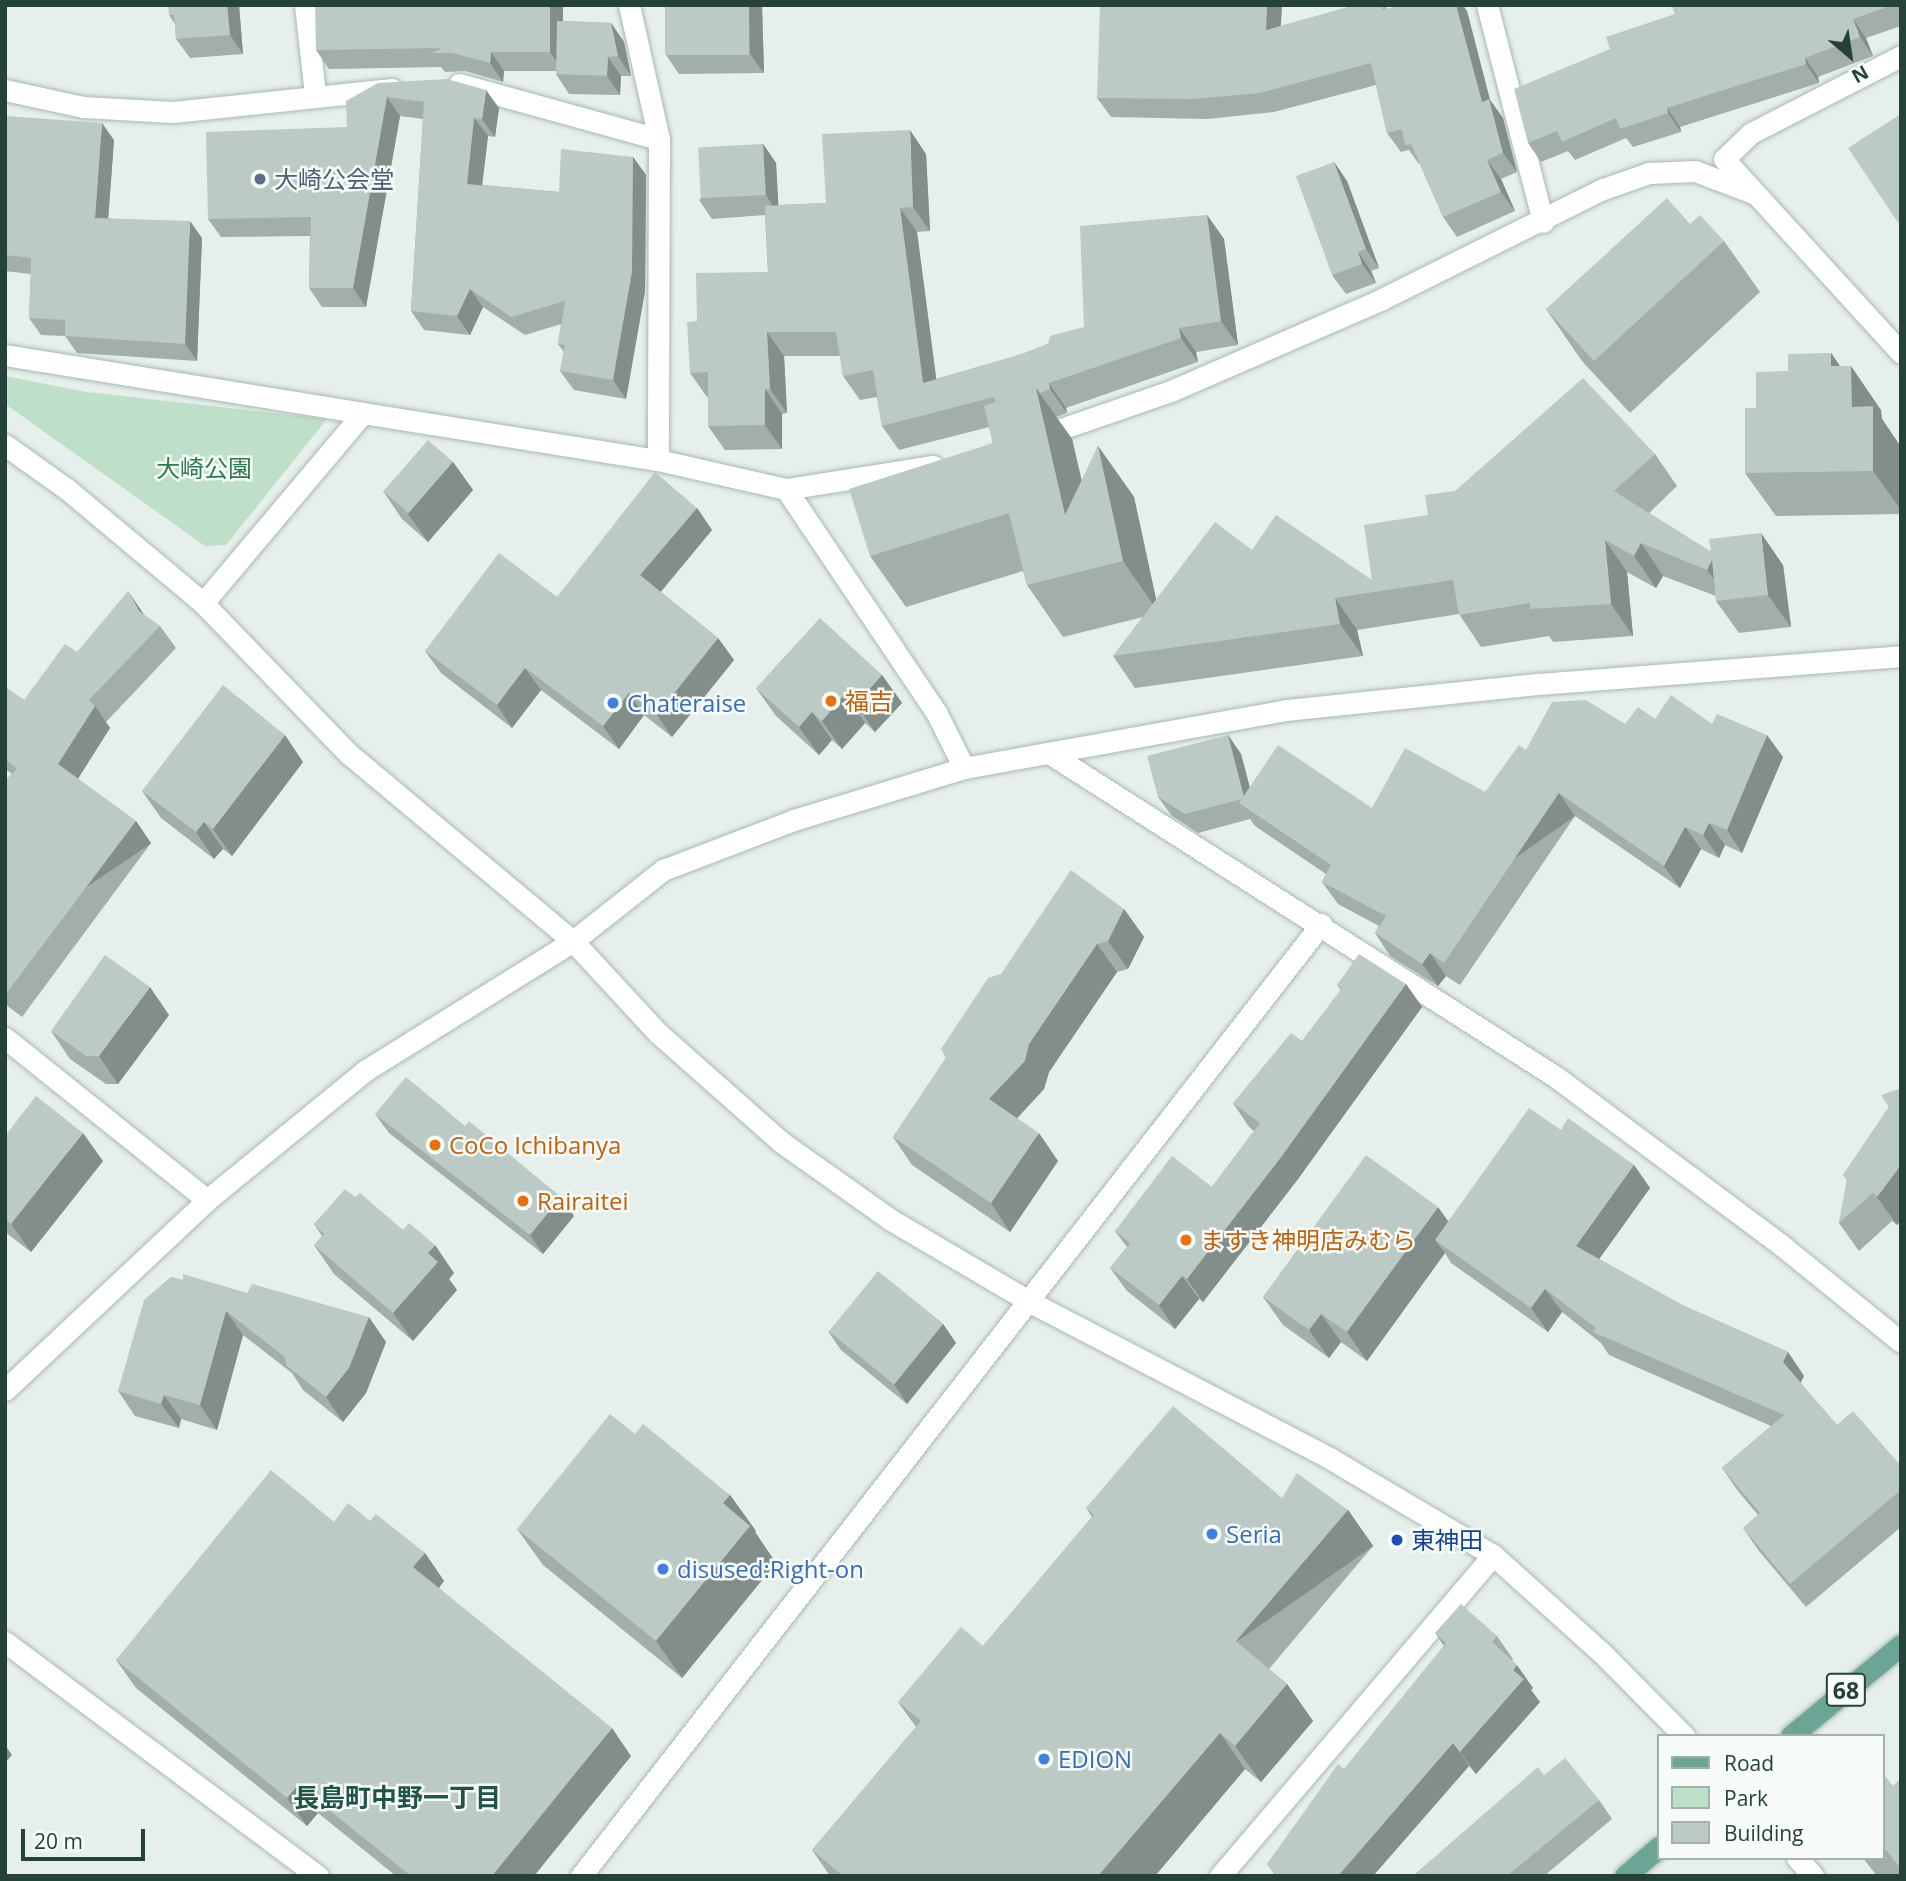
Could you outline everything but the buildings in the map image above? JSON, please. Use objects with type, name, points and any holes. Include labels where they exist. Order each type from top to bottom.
[{"type":"main road","name":"68","points":[[1793,1734],[1901,1645]]},
{"type":"main road","points":[[1625,1876],[1658,1848]]},
{"type":"street","points":[[305,5],[314,94]]},
{"type":"street","points":[[629,5],[659,139],[658,460]]},
{"type":"street","points":[[1488,5],[1543,222]]},
{"type":"street","points":[[1901,56],[1751,133],[1724,159],[1901,353]]},
{"type":"street","points":[[434,86],[461,84],[659,139]]},
{"type":"street","points":[[5,90],[83,107],[173,112],[314,94],[408,88]]},
{"type":"street","points":[[1013,446],[1171,391],[1380,300],[1543,222],[1603,189],[1649,173],[1695,171],[1753,193]]},
{"type":"street","points":[[5,355],[658,460],[786,489],[960,462]]},
{"type":"street","points":[[203,603],[363,413]]},
{"type":"street","points":[[5,445],[68,490],[203,603],[349,754],[572,941],[658,1033],[781,1142],[891,1220],[1030,1302],[1331,1459],[1493,1555],[1602,1653],[1682,1734]]},
{"type":"street","points":[[786,489],[937,714],[964,768]]},
{"type":"street","points":[[5,1390],[207,1200],[366,1070],[572,941],[663,870],[794,820],[964,768],[1286,710],[1539,684],[1901,656]]},
{"type":"street","points":[[1049,753],[1556,1077],[1781,1245],[1901,1342]]},
{"type":"street","points":[[582,1876],[1321,925]]},
{"type":"street","points":[[5,1038],[207,1200]]},
{"type":"street","points":[[1220,1876],[1493,1555]]},
{"type":"street","points":[[5,1642],[318,1876]]},
{"type":"street","points":[[1799,1860],[1813,1876]]},
{"type":"green space","name":"大崎公園","points":[[5,376],[87,392],[327,419],[226,545],[205,546],[5,404]]},
{"type":"place","name":"大崎公会堂","points":[[260,179]]},
{"type":"place","name":"福吉","points":[[831,701]]},
{"type":"place","name":"Chateraise","points":[[613,703]]},
{"type":"place","name":"CoCo Ichibanya","points":[[435,1145]]},
{"type":"place","name":"Rairaitei","points":[[523,1201]]},
{"type":"place","name":"ますき神明店みむら","points":[[1186,1240]]},
{"type":"place","name":"Seria","points":[[1212,1534]]},
{"type":"place","name":"東神田","points":[[1397,1540]]},
{"type":"place","name":"disused:Right-on","points":[[663,1569]]},
{"type":"place","name":"EDION","points":[[1044,1759]]},
{"type":"district","name":"長島町中野一丁目","points":[[397,1798]]}]
